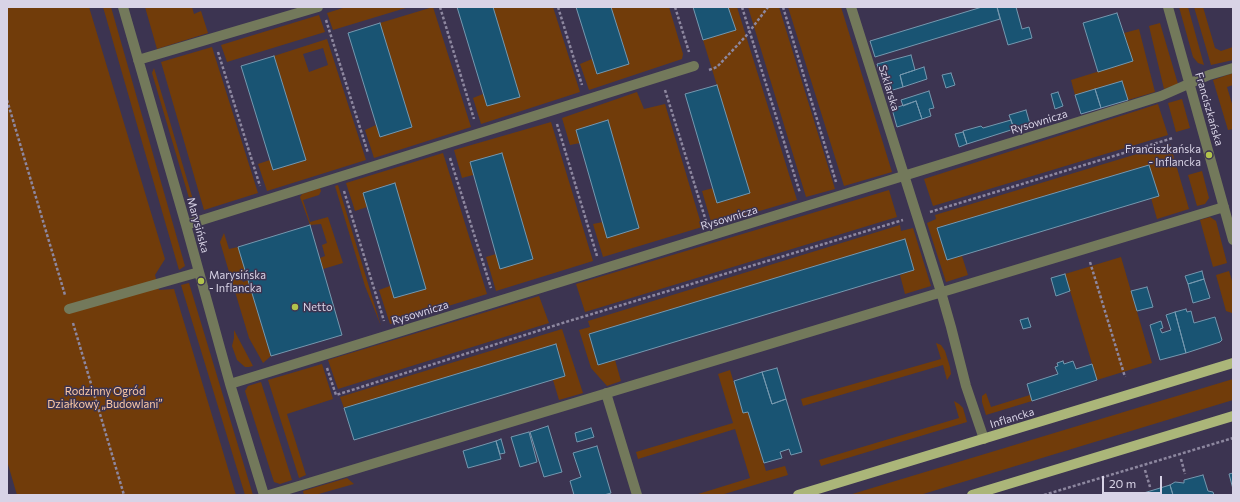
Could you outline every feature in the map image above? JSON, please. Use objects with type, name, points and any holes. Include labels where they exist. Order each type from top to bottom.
[{"type":"main road","name":"Inflancka","points":[[798,495],[1233,363]]},
{"type":"main road","points":[[972,495],[1233,416]]},
{"type":"street","name":"Marysińska","points":[[123,7],[230,384],[264,495]]},
{"type":"street","name":"Szklarska","points":[[851,7],[951,327],[966,386],[984,439]]},
{"type":"street","name":"Franciszkańska","points":[[1168,7],[1233,240]]},
{"type":"street","points":[[138,60],[214,38],[321,11]]},
{"type":"street","points":[[186,225],[694,66]]},
{"type":"street","name":"Rysownicza","points":[[230,384],[904,177],[1162,96],[1209,75],[1233,68]]},
{"type":"street","points":[[269,495],[1224,207]]},
{"type":"street","points":[[69,309],[199,272]]},
{"type":"street","points":[[606,393],[637,495]]},
{"type":"path","points":[[440,7],[478,133]]},
{"type":"path","points":[[558,7],[587,99]]},
{"type":"path","points":[[675,7],[694,66],[704,71],[717,67],[746,36],[768,7]]},
{"type":"path","points":[[742,7],[805,207]]},
{"type":"path","points":[[783,7],[841,196]]},
{"type":"path","points":[[321,11],[372,167]]},
{"type":"path","points":[[214,38],[265,200]]},
{"type":"path","points":[[661,76],[710,236]]},
{"type":"path","points":[[553,110],[601,270]]},
{"type":"path","points":[[323,355],[336,395],[569,321],[1173,138]]},
{"type":"path","points":[[446,144],[495,302]]},
{"type":"path","points":[[340,177],[388,335]]},
{"type":"path","points":[[1086,249],[1125,377]]},
{"type":"path","points":[[1044,495],[1233,438]]},
{"type":"path","points":[[1181,459],[1185,474]]},
{"type":"path","points":[[1145,470],[1150,486]]},
{"type":"green space","name":"Rodzinny Ogród Działkowy „Budowlani”","points":[[7,7],[89,7],[165,259],[155,275],[159,290],[174,289],[236,495],[17,495],[7,461]]},
{"type":"green space","points":[[103,7],[111,7],[185,266],[179,270]]},
{"type":"green space","points":[[145,7],[192,7],[194,14],[201,11],[208,33],[157,49]]},
{"type":"green space","points":[[346,7],[409,7],[333,30],[327,13]]},
{"type":"green space","points":[[433,7],[471,127],[374,158],[365,130],[376,125],[380,137],[412,127],[380,23]]},
{"type":"green space","points":[[493,7],[553,7],[580,92],[481,124],[473,98],[483,94],[487,106],[519,96]]},
{"type":"green space","points":[[611,7],[669,7],[683,54],[682,59],[589,90],[580,64],[592,59],[597,74],[629,63]]},
{"type":"green space","points":[[728,7],[737,7],[797,200],[712,225],[702,191],[713,188],[718,203],[750,193],[703,40],[735,30]]},
{"type":"green space","points":[[748,7],[779,7],[835,189],[806,197]]},
{"type":"green space","points":[[788,7],[841,7],[892,172],[844,186]]},
{"type":"green space","points":[[1179,7],[1188,7],[1204,65],[1198,63],[1193,57]]},
{"type":"green space","points":[[1194,7],[1203,7],[1215,48],[1221,51],[1233,47],[1233,60],[1211,65]]},
{"type":"green space","points":[[319,15],[325,32],[227,62],[221,45]]},
{"type":"green space","points":[[1160,23],[1178,84],[1164,89],[1149,26]]},
{"type":"green space","points":[[1139,29],[1155,92],[1128,100],[1122,81],[1075,95],[1071,80],[1132,61],[1124,33]]},
{"type":"green space","points":[[327,39],[366,160],[267,191],[258,164],[270,160],[273,170],[306,160],[274,56]],"holes":[[[323,48],[328,65],[309,72],[303,54]]]},
{"type":"green space","points":[[212,47],[258,193],[204,210],[161,62]]},
{"type":"green space","points":[[154,68],[194,203],[189,198],[152,73]]},
{"type":"green space","points":[[1233,73],[1233,85],[1227,87],[1233,107],[1233,129],[1228,130],[1213,80]]},
{"type":"green space","points":[[637,92],[644,109],[665,104],[702,227],[603,257],[593,224],[603,222],[607,238],[639,228],[608,120],[576,130],[580,143],[570,145],[562,118]]},
{"type":"green space","points":[[1182,99],[1190,128],[1176,132],[1168,103]]},
{"type":"green space","points":[[1158,104],[1168,135],[933,206],[924,179]]},
{"type":"green space","points":[[551,122],[593,261],[496,291],[486,257],[496,254],[533,259],[502,153],[470,162],[473,175],[462,178],[454,150]]},
{"type":"green space","points":[[1170,144],[1189,209],[1157,219],[1151,198],[1159,196],[1149,165],[937,228],[947,260],[962,256],[968,275],[946,282],[927,223],[936,219],[935,215]]},
{"type":"green space","points":[[443,153],[487,294],[390,324],[379,290],[390,286],[394,298],[426,289],[394,183],[363,193],[367,207],[355,211],[346,183]]},
{"type":"green space","points":[[1202,171],[1209,198],[1205,204],[1197,206],[1188,175]]},
{"type":"green space","points":[[338,185],[381,326],[365,286],[335,186]]},
{"type":"green space","points":[[320,188],[321,191],[319,195],[303,200],[310,222],[328,217],[343,263],[323,269],[320,258],[325,256],[322,245],[327,243],[321,224],[310,225],[300,197],[302,194]]},
{"type":"green space","points":[[889,190],[897,217],[585,312],[576,284]]},
{"type":"green space","points":[[1210,217],[1216,221],[1227,263],[1213,267],[1200,220]]},
{"type":"green space","points":[[900,225],[901,231],[913,228],[931,286],[905,294],[900,275],[914,270],[905,239],[589,334],[598,365],[615,360],[621,381],[607,386],[591,368],[579,330],[590,327],[588,321]]},
{"type":"green space","points":[[224,233],[229,249],[238,247],[246,272],[240,275],[243,282],[248,280],[271,356],[263,363],[249,338],[220,242]]},
{"type":"green space","points":[[1121,257],[1152,363],[1097,380],[1065,274]]},
{"type":"green space","points":[[1229,271],[1233,284],[1232,313],[1226,311],[1216,275]]},
{"type":"green space","points":[[189,283],[253,495],[245,495],[181,285]]},
{"type":"green space","points":[[539,296],[549,323],[338,389],[328,360]]},
{"type":"green space","points":[[562,329],[583,393],[559,400],[553,380],[565,376],[556,344],[344,408],[340,397]]},
{"type":"green space","points":[[234,330],[253,366],[245,367],[237,360],[232,346]]},
{"type":"green space","points":[[936,343],[941,345],[945,351],[950,367],[951,374],[947,380],[943,365],[803,406],[801,399],[941,359]]},
{"type":"green space","points":[[322,364],[333,399],[287,414],[306,475],[299,478],[268,380]]},
{"type":"green space","points":[[730,370],[743,413],[748,412],[766,471],[785,466],[788,475],[721,495],[695,495],[750,478],[735,429],[638,459],[636,452],[733,423],[718,374]]},
{"type":"green space","points":[[1233,379],[1233,400],[920,495],[849,495]]},
{"type":"green space","points":[[261,382],[292,480],[280,484],[274,482],[245,391],[248,386]]},
{"type":"green space","points":[[986,393],[991,407],[1030,395],[1032,401],[986,415],[982,402],[982,396]]},
{"type":"green space","points":[[954,401],[963,408],[967,422],[821,466],[819,460],[959,418]]},
{"type":"green space","points":[[347,478],[354,484],[315,495],[304,495],[303,491]]},
{"type":"building","points":[[457,7],[493,7],[520,97],[487,106]]},
{"type":"building","points":[[576,7],[611,7],[629,64],[597,74]]},
{"type":"building","points":[[693,7],[728,7],[736,30],[703,40]]},
{"type":"building","points":[[982,7],[997,7],[1000,19],[875,57],[870,41]]},
{"type":"building","points":[[997,7],[1016,7],[1022,29],[1029,27],[1032,38],[1008,45]]},
{"type":"building","points":[[1117,13],[1133,61],[1098,72],[1083,23]]},
{"type":"building","points":[[380,23],[412,127],[380,137],[348,33]]},
{"type":"building","points":[[911,55],[915,70],[900,75],[903,87],[886,92],[877,64]]},
{"type":"building","points":[[274,56],[306,160],[273,170],[241,66]]},
{"type":"building","points":[[924,67],[927,79],[903,87],[900,75]]},
{"type":"building","points":[[951,73],[955,85],[946,88],[942,75]]},
{"type":"building","points":[[1122,81],[1128,100],[1101,108],[1095,89]]},
{"type":"building","points":[[717,85],[750,193],[717,203],[685,94]]},
{"type":"building","points":[[1095,89],[1101,108],[1081,114],[1075,95]]},
{"type":"building","points":[[929,91],[934,108],[929,109],[931,116],[922,119],[916,101],[903,106],[901,100]]},
{"type":"building","points":[[1058,92],[1063,106],[1055,109],[1051,94]]},
{"type":"building","points":[[916,101],[922,119],[897,127],[892,109]]},
{"type":"building","points":[[1026,110],[1030,124],[1014,129],[1009,115]]},
{"type":"building","points":[[608,120],[639,228],[607,238],[576,130]]},
{"type":"building","points":[[1011,120],[1014,129],[967,144],[963,131],[981,126],[983,128]]},
{"type":"building","points":[[963,132],[967,144],[959,147],[955,134]]},
{"type":"building","points":[[502,153],[533,259],[500,269],[470,162]]},
{"type":"building","points":[[1149,165],[1159,196],[947,260],[937,228]]},
{"type":"building","points":[[395,183],[426,289],[394,298],[363,193]]},
{"type":"building","name":"Netto","points":[[310,225],[342,335],[271,356],[238,247]]},
{"type":"building","points":[[905,239],[914,270],[598,365],[589,334]]},
{"type":"building","points":[[1202,271],[1204,279],[1188,284],[1185,276]]},
{"type":"building","points":[[1065,274],[1070,291],[1056,296],[1051,278]]},
{"type":"building","points":[[1204,279],[1210,298],[1193,303],[1188,284]]},
{"type":"building","points":[[1147,287],[1153,307],[1137,311],[1131,291]]},
{"type":"building","points":[[1186,309],[1187,312],[1191,311],[1194,323],[1215,317],[1222,340],[1220,342],[1186,353],[1175,312]]},
{"type":"building","points":[[1175,312],[1186,353],[1160,360],[1150,325],[1161,321],[1163,328],[1160,329],[1162,333],[1171,330],[1166,315]]},
{"type":"building","points":[[1028,318],[1031,327],[1023,329],[1020,320]]},
{"type":"building","points":[[556,344],[565,376],[354,440],[344,408]]},
{"type":"building","points":[[1063,361],[1064,364],[1073,361],[1076,369],[1092,364],[1097,380],[1032,401],[1027,384],[1058,374],[1055,367],[1058,366],[1057,363]]},
{"type":"building","points":[[777,368],[786,399],[772,404],[762,372]]},
{"type":"building","points":[[762,372],[772,404],[786,399],[802,452],[791,455],[789,449],[780,452],[782,458],[764,463],[748,412],[743,413],[734,381]]},
{"type":"building","points":[[548,426],[562,472],[544,477],[530,432]]},
{"type":"building","points":[[591,428],[594,437],[577,442],[575,433]]},
{"type":"building","points":[[529,432],[537,462],[520,467],[511,437]]},
{"type":"building","points":[[501,439],[505,453],[500,454],[496,441]]},
{"type":"building","points":[[496,441],[501,459],[468,468],[463,451]]},
{"type":"building","points":[[597,446],[611,493],[604,495],[574,495],[570,481],[581,477],[573,453]]},
{"type":"building","points":[[1233,473],[1233,489],[1229,474]]},
{"type":"building","points":[[1203,475],[1208,491],[1213,492],[1214,495],[1173,495],[1170,485],[1175,482],[1184,483],[1184,480]]},
{"type":"building","points":[[1170,485],[1173,495],[1137,495]]},
{"type":"place","name":"Franciszkańska - Inflancka","points":[[1209,155]]},
{"type":"place","name":"Marysińska - Inflancka","points":[[201,281]]},
{"type":"place","name":"Netto","points":[[295,307]]}]
